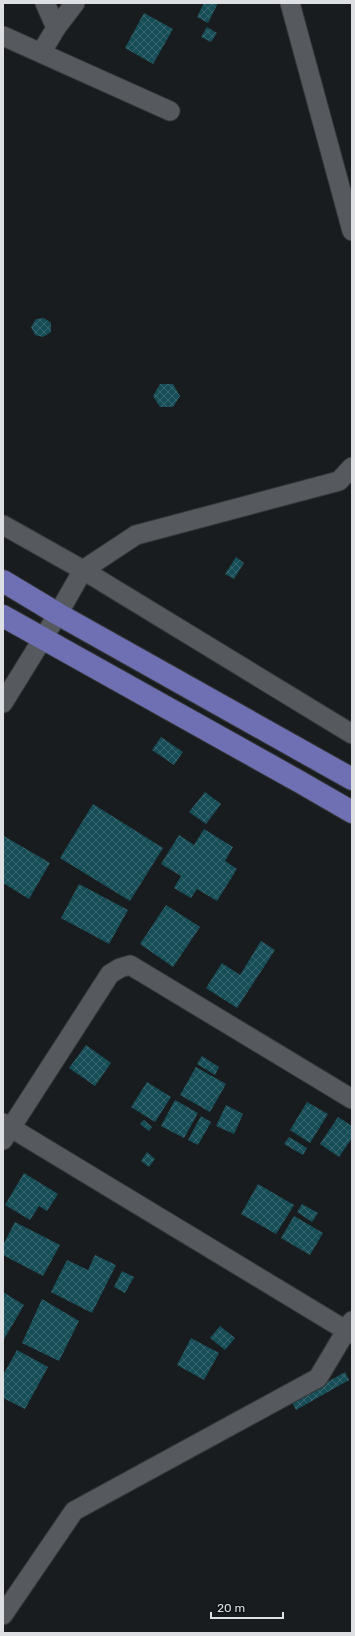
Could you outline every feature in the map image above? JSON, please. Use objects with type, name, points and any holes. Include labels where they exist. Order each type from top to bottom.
[{"type":"main road","points":[[3,581],[58,614],[352,780],[344,808],[3,616]]},
{"type":"street","points":[[45,3],[56,28]]},
{"type":"street","points":[[40,54],[56,28],[75,3]]},
{"type":"street","points":[[290,3],[352,231]]},
{"type":"street","points":[[3,36],[40,54],[170,111]]},
{"type":"street","points":[[3,703],[43,639],[83,570],[136,535],[339,481],[352,467]]},
{"type":"street","points":[[3,525],[83,570],[352,734]]},
{"type":"street","points":[[3,1615],[74,1512],[318,1378],[350,1328],[6,1130],[110,974],[120,968],[130,965],[352,1099]]},
{"type":"building","points":[[204,3],[218,3],[208,23],[197,17]]},
{"type":"building","points":[[144,13],[173,29],[153,64],[125,48]]},
{"type":"building","points":[[207,27],[217,33],[211,42],[201,37]]},
{"type":"building","points":[[44,318],[51,323],[51,332],[43,337],[35,335],[31,327],[36,319]]},
{"type":"building","points":[[160,384],[173,384],[180,396],[173,407],[160,407],[153,396]]},
{"type":"building","points":[[236,557],[244,563],[234,579],[225,574]]},
{"type":"building","points":[[161,737],[183,752],[174,765],[152,750]]},
{"type":"building","points":[[205,792],[221,804],[206,824],[189,812]]},
{"type":"building","points":[[93,804],[163,848],[130,901],[60,858]]},
{"type":"building","points":[[204,829],[233,847],[225,861],[237,869],[217,901],[197,889],[191,898],[174,888],[181,876],[161,864],[179,835],[194,845]]},
{"type":"building","points":[[4,836],[50,863],[29,899],[3,883]]},
{"type":"building","points":[[79,884],[128,910],[109,944],[61,918]]},
{"type":"building","points":[[166,905],[200,927],[173,967],[140,944]]},
{"type":"building","points":[[261,941],[275,950],[237,1008],[206,988],[222,963],[240,975]]},
{"type":"building","points":[[86,1045],[111,1063],[95,1086],[69,1068]]},
{"type":"building","points":[[202,1056],[219,1067],[215,1075],[197,1064]]},
{"type":"building","points":[[196,1067],[226,1084],[210,1112],[180,1095]]},
{"type":"building","points":[[147,1082],[171,1097],[155,1122],[131,1107]]},
{"type":"building","points":[[175,1100],[198,1113],[184,1138],[161,1126]]},
{"type":"building","points":[[307,1102],[328,1114],[310,1143],[290,1130]]},
{"type":"building","points":[[226,1105],[243,1114],[234,1134],[216,1126]]},
{"type":"building","points":[[201,1116],[211,1122],[198,1145],[188,1140]]},
{"type":"building","points":[[338,1117],[352,1126],[352,1138],[339,1157],[320,1144]]},
{"type":"building","points":[[144,1120],[152,1127],[149,1131],[140,1124]]},
{"type":"building","points":[[289,1137],[307,1148],[303,1155],[284,1144]]},
{"type":"building","points":[[147,1152],[155,1159],[149,1167],[141,1161]]},
{"type":"building","points":[[24,1173],[58,1194],[47,1211],[39,1206],[30,1220],[5,1205]]},
{"type":"building","points":[[258,1184],[294,1205],[276,1234],[241,1214]]},
{"type":"building","points":[[302,1204],[318,1213],[312,1222],[297,1212]]},
{"type":"building","points":[[294,1216],[323,1233],[310,1255],[281,1238]]},
{"type":"building","points":[[15,1222],[60,1245],[43,1276],[3,1255],[3,1245]]},
{"type":"building","points":[[95,1255],[116,1265],[92,1313],[51,1292],[67,1260],[88,1270]]},
{"type":"building","points":[[122,1271],[134,1277],[125,1293],[114,1287]]},
{"type":"building","points":[[3,1292],[24,1305],[3,1341]]},
{"type":"building","points":[[42,1299],[79,1321],[59,1361],[22,1343]]},
{"type":"building","points":[[220,1326],[235,1338],[225,1350],[210,1338]]},
{"type":"building","points":[[191,1338],[219,1353],[204,1380],[177,1365]]},
{"type":"building","points":[[17,1350],[48,1367],[25,1409],[3,1398],[3,1375]]},
{"type":"building","points":[[345,1372],[349,1380],[296,1410],[292,1402]]}]
